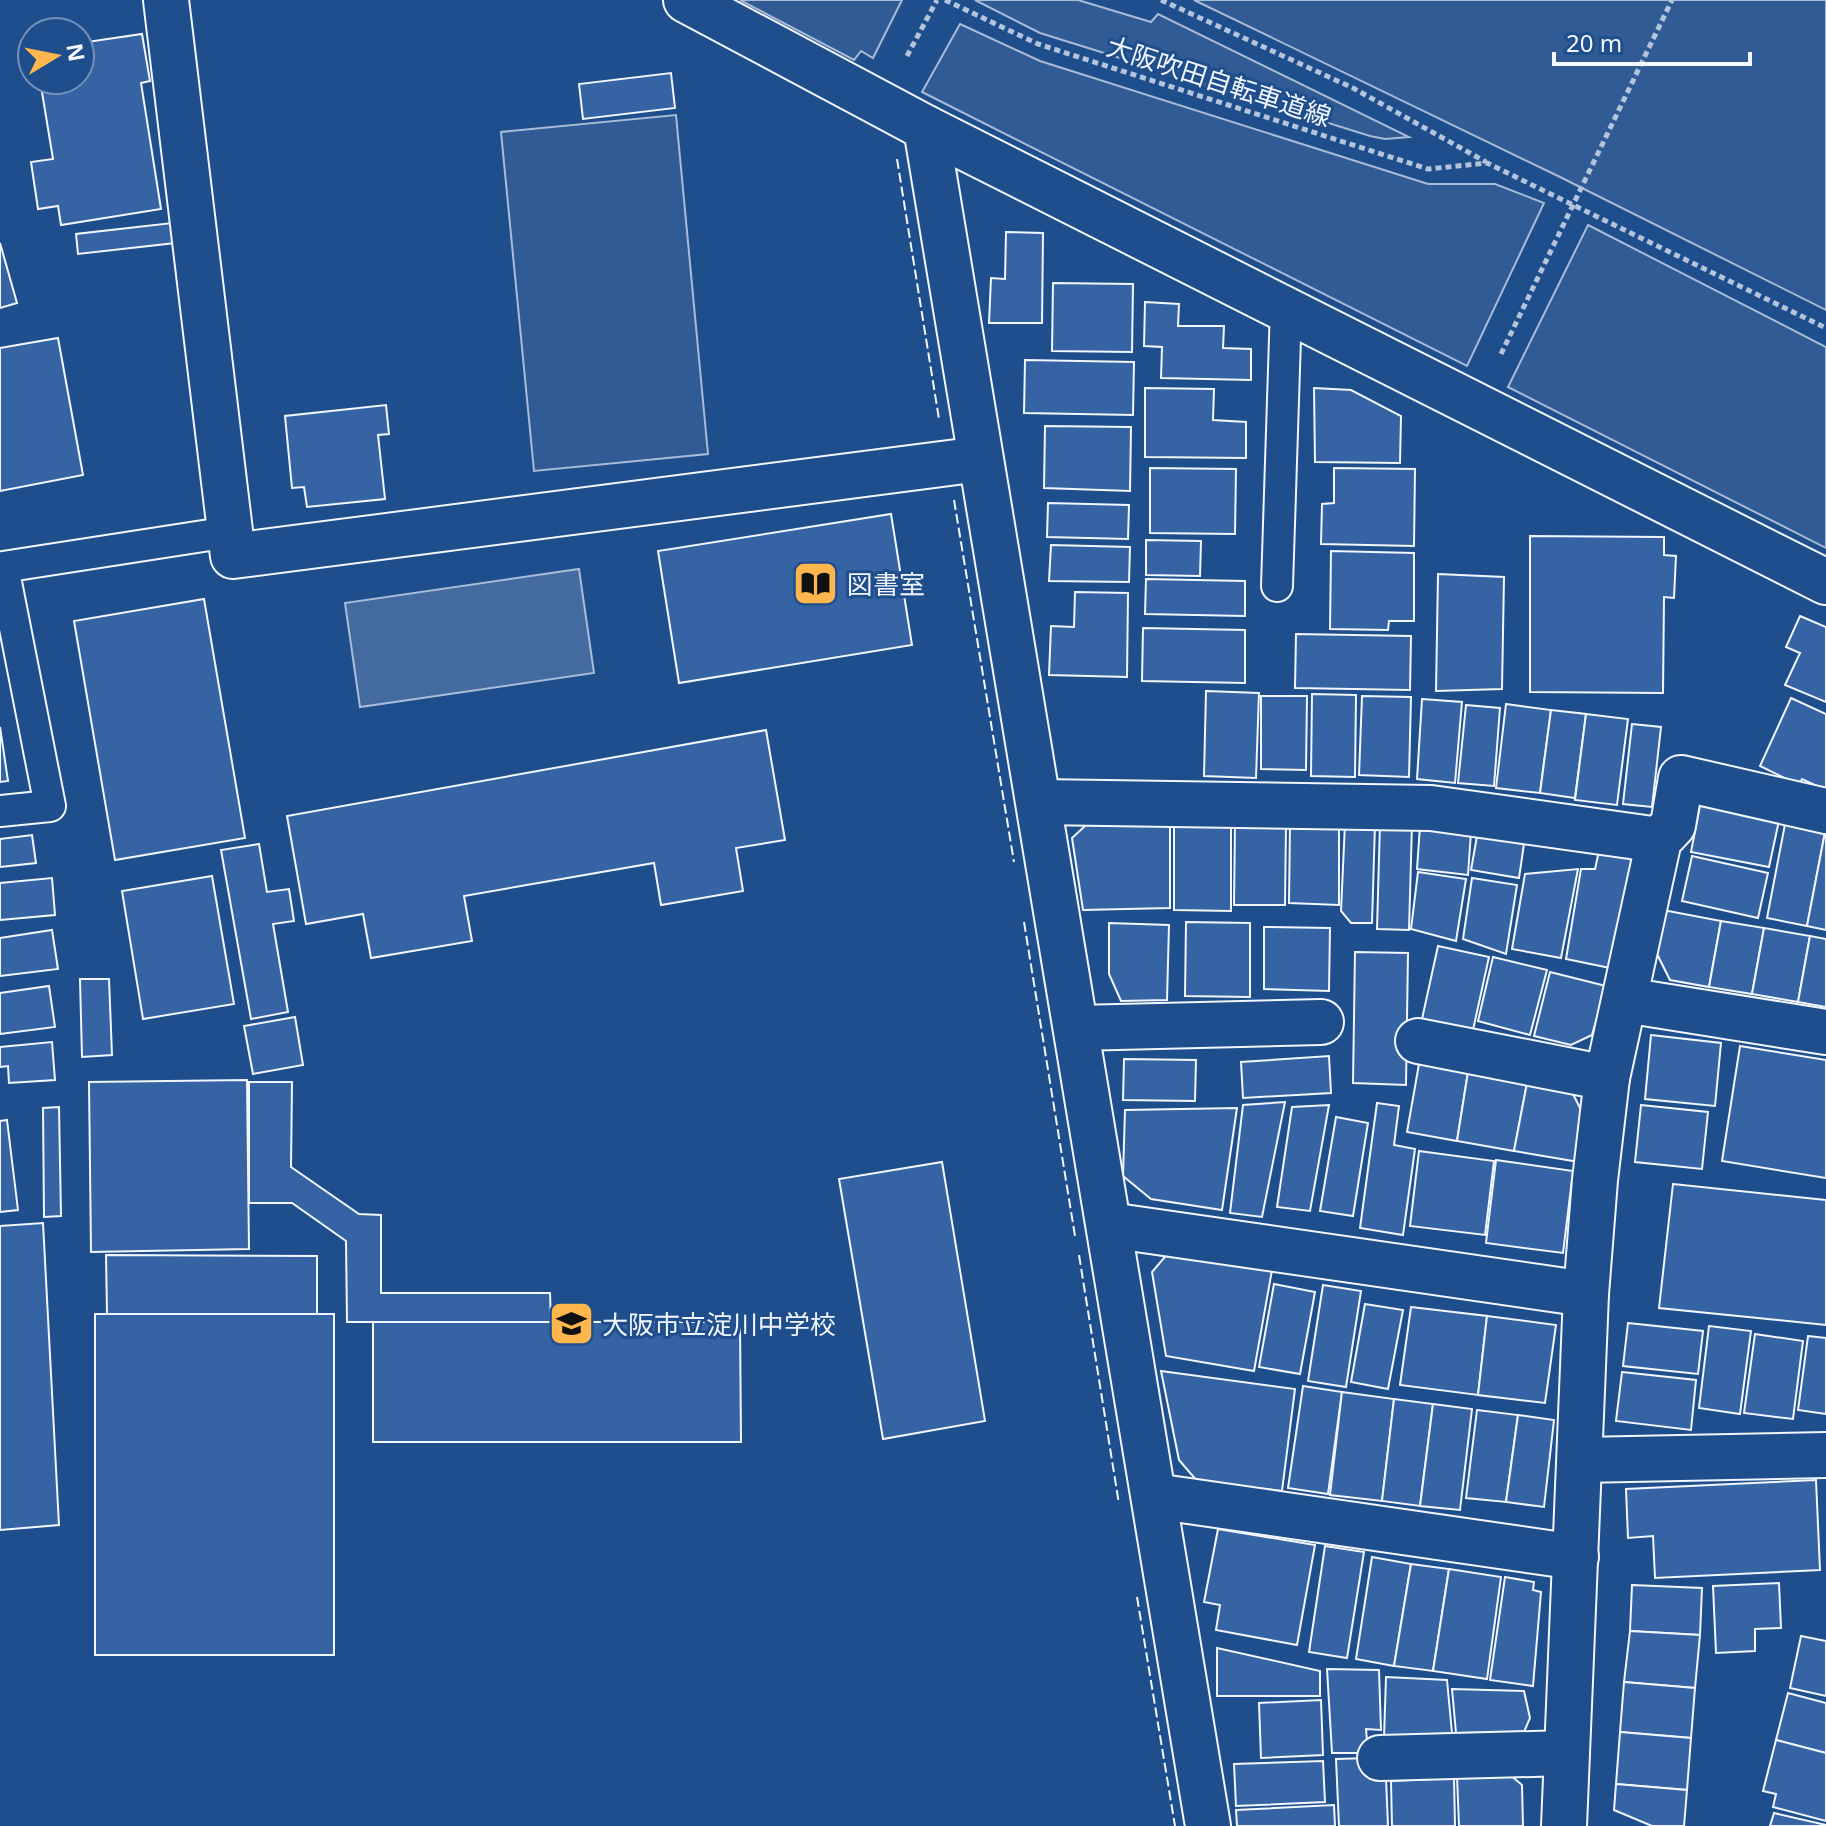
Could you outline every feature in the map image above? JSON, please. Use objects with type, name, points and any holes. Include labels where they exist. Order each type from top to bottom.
[{"type":"street","points":[[166,0],[233,556],[980,459]]},
{"type":"street","points":[[686,0],[926,128],[1826,582]]},
{"type":"street","points":[[926,128],[1208,1826]]},
{"type":"street","points":[[1564,1826],[1586,1294],[1607,1078],[1659,840],[1673,825],[1681,778],[1826,811]]},
{"type":"street","points":[[1039,802],[1431,808],[1659,840]]},
{"type":"street","points":[[1625,1000],[1826,1032]]},
{"type":"street","points":[[1076,1028],[1321,1022]]},
{"type":"street","points":[[1418,1041],[1607,1078]]},
{"type":"street","points":[[1109,1225],[1586,1294]]},
{"type":"street","points":[[1580,1460],[1826,1455]]},
{"type":"street","points":[[1154,1496],[1576,1557]]},
{"type":"street","points":[[1380,1758],[1567,1753]]},
{"type":"lane","points":[[1277,586],[1286,307]]},
{"type":"lane","points":[[0,811],[50,806],[3,567],[229,532]]},
{"type":"path","name":"大阪吹田自転車道線","points":[[945,0],[1038,44],[1428,169],[1487,163]]},
{"type":"path","name":"大阪吹田自転車道線","points":[[1161,0],[1353,88],[1487,163],[1826,328]]},
{"type":"path","points":[[1495,365],[1672,0]]},
{"type":"shaded area","points":[[740,0],[902,0],[873,58],[861,51],[854,60]]},
{"type":"shaded area","points":[[975,0],[1078,0],[1151,22],[1158,14],[1409,137],[1385,139],[1370,136],[1040,33]]},
{"type":"shaded area","points":[[1194,0],[1826,0],[1826,310],[1560,177]]},
{"type":"shaded area","points":[[960,24],[1040,61],[1428,184],[1495,184],[1544,203],[1467,366],[922,92]]},
{"type":"shaded area","points":[[676,115],[708,454],[534,471],[501,132]]},
{"type":"shaded area","points":[[1588,225],[1826,347],[1826,548],[1508,387]]},
{"type":"shaded area","points":[[579,569],[594,673],[360,707],[345,603]]},
{"type":"building","points":[[142,34],[150,81],[141,83],[161,209],[61,225],[58,206],[38,209],[31,162],[53,159],[43,96],[96,96],[96,41]]},
{"type":"building","points":[[671,73],[675,108],[583,119],[579,84]]},
{"type":"building","points":[[172,223],[175,243],[78,254],[76,234]]},
{"type":"building","points":[[1006,232],[1043,233],[1042,323],[989,323],[991,278],[1005,279]]},
{"type":"building","points":[[0,243],[17,303],[0,308]]},
{"type":"building","points":[[1053,283],[1133,284],[1132,352],[1052,351]]},
{"type":"building","points":[[1145,302],[1179,304],[1178,326],[1224,326],[1223,348],[1251,349],[1251,380],[1161,378],[1162,347],[1144,346]]},
{"type":"building","points":[[58,338],[83,475],[0,491],[0,348]]},
{"type":"building","points":[[1025,360],[1134,362],[1133,415],[1024,413]]},
{"type":"building","points":[[1145,388],[1214,389],[1213,420],[1246,422],[1246,458],[1145,457]]},
{"type":"building","points":[[1314,388],[1351,390],[1401,416],[1400,463],[1315,462]]},
{"type":"building","points":[[386,405],[389,434],[378,435],[385,499],[307,507],[304,487],[292,488],[285,416]]},
{"type":"building","points":[[1045,426],[1131,427],[1130,491],[1044,488]]},
{"type":"building","points":[[1150,468],[1236,469],[1235,534],[1150,533]]},
{"type":"building","points":[[1334,468],[1415,469],[1414,546],[1321,544],[1322,504],[1334,503]]},
{"type":"building","points":[[1048,503],[1129,505],[1128,539],[1047,537]]},
{"type":"building","points":[[891,514],[912,645],[679,683],[658,551]]},
{"type":"building","points":[[1530,536],[1664,537],[1664,555],[1676,556],[1674,598],[1664,597],[1663,693],[1530,692]]},
{"type":"building","points":[[1146,540],[1201,541],[1200,576],[1146,575]]},
{"type":"building","points":[[1051,545],[1130,547],[1129,582],[1049,581]]},
{"type":"building","points":[[1331,551],[1414,553],[1414,621],[1389,621],[1388,630],[1330,629]]},
{"type":"building","points":[[1438,574],[1504,577],[1502,689],[1436,691]]},
{"type":"building","points":[[1146,579],[1245,581],[1245,616],[1145,614]]},
{"type":"building","points":[[1075,592],[1128,593],[1127,677],[1049,675],[1051,626],[1074,627]]},
{"type":"building","points":[[204,599],[245,838],[115,860],[74,621]]},
{"type":"building","points":[[1800,616],[1826,627],[1826,702],[1785,685],[1800,653],[1786,647]]},
{"type":"building","points":[[1143,628],[1245,630],[1245,683],[1142,681]]},
{"type":"building","points":[[1296,634],[1411,636],[1410,690],[1295,688]]},
{"type":"building","points":[[1206,691],[1259,693],[1256,778],[1204,776]]},
{"type":"building","points":[[1312,694],[1356,695],[1355,777],[1311,776]]},
{"type":"building","points":[[1261,696],[1307,696],[1306,770],[1261,769]]},
{"type":"building","points":[[1362,696],[1411,697],[1409,777],[1359,775]]},
{"type":"building","points":[[1791,698],[1826,714],[1826,790],[1802,779],[1799,785],[1760,766]]},
{"type":"building","points":[[1422,699],[1462,702],[1455,783],[1417,779]]},
{"type":"building","points":[[1506,704],[1551,710],[1540,793],[1496,788]]},
{"type":"building","points":[[1466,705],[1500,708],[1494,786],[1458,783]]},
{"type":"building","points":[[1551,710],[1586,714],[1575,798],[1540,793]]},
{"type":"building","points":[[1586,714],[1628,719],[1617,805],[1575,800]]},
{"type":"building","points":[[1632,724],[1661,727],[1652,807],[1623,804]]},
{"type":"building","points":[[0,727],[8,781],[0,782]]},
{"type":"building","points":[[766,730],[785,840],[736,848],[743,891],[661,905],[654,863],[464,896],[472,941],[371,958],[363,914],[306,924],[287,816]]},
{"type":"building","points":[[1701,800],[1780,816],[1769,867],[1691,852]]},
{"type":"building","points":[[1786,819],[1826,827],[1807,926],[1767,918]]},
{"type":"building","points":[[1235,823],[1286,824],[1285,905],[1234,905]]},
{"type":"building","points":[[1345,823],[1375,824],[1372,923],[1351,923],[1341,911]]},
{"type":"building","points":[[1380,823],[1412,824],[1409,930],[1377,929]]},
{"type":"building","points":[[1290,824],[1339,825],[1339,905],[1289,903]]},
{"type":"building","points":[[1086,825],[1170,826],[1170,908],[1083,910],[1072,838]]},
{"type":"building","points":[[1174,825],[1231,826],[1231,911],[1174,910]]},
{"type":"building","points":[[1420,826],[1471,832],[1468,875],[1417,869]]},
{"type":"building","points":[[1826,827],[1826,930],[1807,926]]},
{"type":"building","points":[[32,835],[36,863],[0,867],[0,839]]},
{"type":"building","points":[[1477,836],[1524,844],[1519,878],[1471,870]]},
{"type":"building","points":[[259,844],[267,892],[289,889],[294,921],[273,924],[288,1012],[251,1019],[221,850]]},
{"type":"building","points":[[1599,851],[1626,853],[1635,866],[1615,969],[1566,959],[1581,869],[1595,869]]},
{"type":"building","points":[[1692,856],[1768,873],[1758,918],[1682,901]]},
{"type":"building","points":[[1578,869],[1561,958],[1512,949],[1525,874]]},
{"type":"building","points":[[1418,872],[1466,879],[1456,941],[1411,929]]},
{"type":"building","points":[[212,876],[234,1004],[143,1019],[122,891]]},
{"type":"building","points":[[52,878],[55,915],[0,920],[0,883]]},
{"type":"building","points":[[1472,878],[1517,885],[1506,954],[1463,939]]},
{"type":"building","points":[[1663,910],[1721,921],[1709,987],[1670,980],[1656,952]]},
{"type":"building","points":[[1721,921],[1764,928],[1752,994],[1709,987]]},
{"type":"building","points":[[1186,922],[1250,923],[1250,997],[1185,996]]},
{"type":"building","points":[[1109,923],[1169,925],[1167,1000],[1121,1001],[1109,974]]},
{"type":"building","points":[[1264,927],[1330,928],[1329,991],[1264,989]]},
{"type":"building","points":[[1764,928],[1810,936],[1798,1002],[1752,994]]},
{"type":"building","points":[[52,930],[58,969],[0,976],[0,938]]},
{"type":"building","points":[[1810,936],[1826,939],[1826,1007],[1798,1002]]},
{"type":"building","points":[[1438,946],[1489,957],[1473,1030],[1422,1019]]},
{"type":"building","points":[[1355,952],[1408,953],[1406,1085],[1353,1083]]},
{"type":"building","points":[[1493,957],[1547,970],[1530,1035],[1478,1021]]},
{"type":"building","points":[[1550,972],[1606,986],[1592,1035],[1571,1045],[1534,1036]]},
{"type":"building","points":[[80,979],[109,979],[112,1055],[82,1057]]},
{"type":"building","points":[[49,986],[55,1027],[0,1034],[0,993]]},
{"type":"building","points":[[295,1017],[303,1065],[253,1074],[244,1026]]},
{"type":"building","points":[[1651,1035],[1721,1043],[1715,1106],[1645,1099]]},
{"type":"building","points":[[52,1042],[55,1080],[9,1083],[8,1066],[0,1067],[0,1047]]},
{"type":"building","points":[[1740,1046],[1826,1060],[1826,1178],[1722,1161]]},
{"type":"building","points":[[1329,1056],[1331,1093],[1243,1098],[1241,1062]]},
{"type":"building","points":[[1124,1059],[1196,1060],[1195,1101],[1123,1100]]},
{"type":"building","points":[[1419,1064],[1468,1072],[1457,1141],[1407,1132]]},
{"type":"building","points":[[1468,1072],[1527,1083],[1514,1151],[1457,1141]]},
{"type":"building","points":[[247,1080],[249,1249],[91,1252],[89,1082]]},
{"type":"building","points":[[249,1082],[292,1082],[291,1167],[359,1214],[381,1215],[381,1293],[550,1293],[551,1322],[347,1322],[346,1241],[292,1203],[249,1203]]},
{"type":"building","points":[[1527,1083],[1571,1090],[1586,1120],[1579,1162],[1514,1151]]},
{"type":"building","points":[[1285,1102],[1262,1217],[1230,1213],[1243,1105]]},
{"type":"building","points":[[1377,1103],[1399,1106],[1394,1145],[1415,1149],[1403,1235],[1360,1228]]},
{"type":"building","points":[[1329,1105],[1310,1211],[1277,1207],[1292,1107]]},
{"type":"building","points":[[1641,1105],[1708,1112],[1702,1169],[1635,1162]]},
{"type":"building","points":[[59,1107],[61,1216],[44,1217],[43,1108]]},
{"type":"building","points":[[1237,1108],[1222,1210],[1151,1199],[1123,1176],[1125,1110]]},
{"type":"building","points":[[1336,1117],[1368,1123],[1353,1216],[1320,1211]]},
{"type":"building","points":[[7,1120],[18,1210],[0,1212],[0,1121]]},
{"type":"building","points":[[1419,1151],[1494,1161],[1485,1235],[1410,1226]]},
{"type":"building","points":[[1496,1160],[1573,1171],[1563,1253],[1486,1243]]},
{"type":"building","points":[[942,1162],[985,1421],[883,1439],[839,1179]]},
{"type":"building","points":[[1673,1184],[1826,1200],[1826,1325],[1659,1308]]},
{"type":"building","points":[[43,1223],[59,1525],[0,1530],[0,1226]]},
{"type":"building","points":[[1169,1252],[1272,1270],[1254,1371],[1166,1356],[1152,1272]]},
{"type":"building","points":[[106,1255],[317,1256],[317,1314],[107,1314]]},
{"type":"building","points":[[1274,1284],[1315,1292],[1300,1374],[1259,1367]]},
{"type":"building","points":[[1323,1285],[1361,1291],[1346,1387],[1308,1381]]},
{"type":"building","points":[[1365,1304],[1403,1310],[1388,1389],[1351,1382]]},
{"type":"building","points":[[1411,1307],[1487,1316],[1478,1395],[1400,1385]]},
{"type":"building","points":[[95,1314],[334,1314],[334,1655],[95,1655]]},
{"type":"building","points":[[1487,1316],[1556,1325],[1545,1403],[1478,1395]]},
{"type":"building","points":[[373,1322],[740,1322],[741,1442],[373,1442]]},
{"type":"building","points":[[1628,1323],[1703,1331],[1698,1374],[1623,1366]]},
{"type":"building","points":[[1709,1326],[1751,1331],[1740,1414],[1699,1408]]},
{"type":"building","points":[[1755,1334],[1803,1341],[1793,1419],[1744,1413]]},
{"type":"building","points":[[1808,1336],[1826,1338],[1826,1414],[1798,1410]]},
{"type":"building","points":[[1161,1371],[1295,1389],[1282,1491],[1197,1481],[1179,1460]]},
{"type":"building","points":[[1622,1372],[1696,1380],[1691,1430],[1616,1421]]},
{"type":"building","points":[[1303,1386],[1342,1392],[1328,1494],[1288,1488]]},
{"type":"building","points":[[1342,1392],[1394,1399],[1382,1501],[1330,1495]]},
{"type":"building","points":[[1394,1399],[1433,1404],[1420,1506],[1382,1501]]},
{"type":"building","points":[[1433,1404],[1472,1409],[1460,1510],[1420,1506]]},
{"type":"building","points":[[1477,1410],[1518,1415],[1506,1502],[1466,1498]]},
{"type":"building","points":[[1518,1415],[1554,1420],[1544,1507],[1506,1502]]},
{"type":"building","points":[[1816,1480],[1820,1570],[1655,1578],[1653,1536],[1628,1538],[1626,1489]]},
{"type":"building","points":[[1218,1529],[1315,1545],[1297,1645],[1216,1630],[1220,1605],[1204,1602]]},
{"type":"building","points":[[1325,1546],[1364,1552],[1347,1658],[1309,1652]]},
{"type":"building","points":[[1372,1557],[1411,1564],[1394,1666],[1356,1659]]},
{"type":"building","points":[[1411,1564],[1449,1569],[1433,1671],[1394,1666]]},
{"type":"building","points":[[1449,1569],[1501,1577],[1487,1679],[1433,1671]]},
{"type":"building","points":[[1505,1577],[1534,1582],[1533,1590],[1541,1592],[1533,1686],[1490,1680]]},
{"type":"building","points":[[1779,1583],[1781,1628],[1755,1629],[1755,1651],[1716,1653],[1713,1586]]},
{"type":"building","points":[[1632,1585],[1702,1588],[1700,1635],[1630,1631]]},
{"type":"building","points":[[1630,1631],[1700,1635],[1695,1688],[1624,1682]]},
{"type":"building","points":[[1801,1636],[1826,1641],[1826,1696],[1790,1688]]},
{"type":"building","points":[[1217,1648],[1320,1671],[1320,1696],[1217,1696]]},
{"type":"building","points":[[1327,1669],[1379,1670],[1381,1730],[1366,1729],[1368,1753],[1332,1753]]},
{"type":"building","points":[[1386,1677],[1447,1680],[1452,1733],[1384,1738]]},
{"type":"building","points":[[1624,1682],[1695,1688],[1691,1738],[1620,1732]]},
{"type":"building","points":[[1452,1689],[1524,1691],[1530,1718],[1524,1732],[1456,1733]]},
{"type":"building","points":[[1788,1693],[1826,1703],[1826,1753],[1776,1740]]},
{"type":"building","points":[[1321,1700],[1323,1755],[1261,1758],[1259,1703]]},
{"type":"building","points":[[1620,1732],[1691,1738],[1687,1790],[1616,1784]]},
{"type":"building","points":[[1776,1740],[1826,1753],[1826,1821],[1773,1807],[1776,1794],[1763,1791]]},
{"type":"building","points":[[1370,1758],[1370,1779],[1386,1778],[1388,1826],[1339,1826],[1336,1759]]},
{"type":"building","points":[[1323,1761],[1325,1802],[1236,1806],[1234,1764]]},
{"type":"building","points":[[1509,1774],[1522,1785],[1523,1826],[1459,1826],[1457,1776]]},
{"type":"building","points":[[1454,1778],[1455,1826],[1392,1826],[1391,1781]]},
{"type":"building","points":[[1616,1784],[1687,1790],[1684,1826],[1652,1826],[1614,1810]]},
{"type":"building","points":[[1334,1805],[1335,1826],[1237,1826],[1236,1810]]},
{"type":"building","points":[[1774,1813],[1826,1825],[1826,1826],[1770,1826]]},
{"type":"fence","points":[[897,159],[939,419]]},
{"type":"fence","points":[[954,500],[1014,862]]},
{"type":"fence","points":[[1024,922],[1075,1236]]},
{"type":"fence","points":[[1079,1255],[1119,1504]]},
{"type":"fence","points":[[1137,1597],[1175,1826]]},
{"type":"place","name":"図書室","points":[[816,584]]},
{"type":"place","name":"大阪市立淀川中学校","points":[[571,1324]]}]
